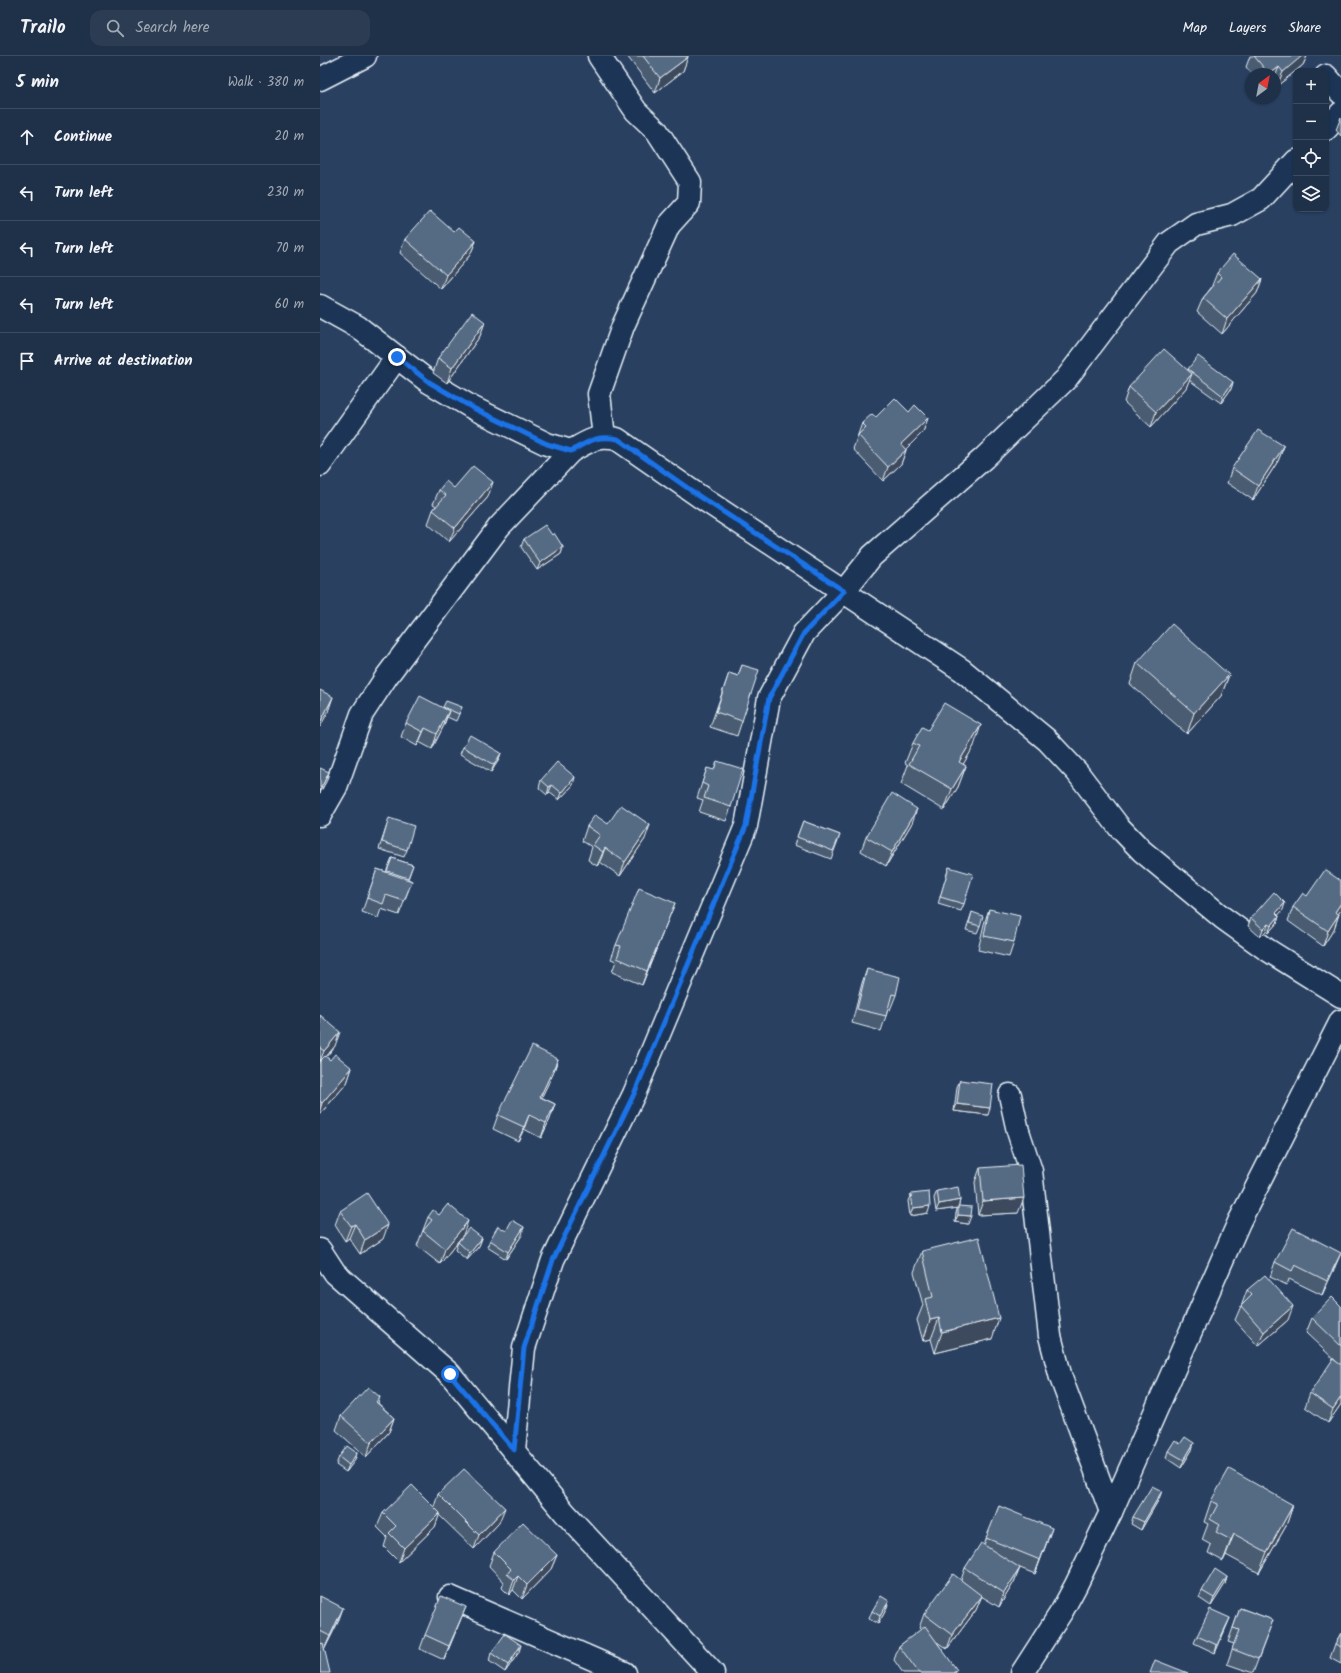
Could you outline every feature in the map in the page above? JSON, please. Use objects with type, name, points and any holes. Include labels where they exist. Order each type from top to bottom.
[{"type":"street","points":[[320,79],[365,56]]},
{"type":"street","points":[[599,56],[636,111],[657,131],[690,182],[689,203],[669,225],[623,326],[599,394],[604,437]]},
{"type":"street","points":[[1329,79],[1341,93]]},
{"type":"street","points":[[1329,126],[1341,113]]},
{"type":"street","points":[[514,1450],[524,1348],[553,1260],[634,1094],[746,826],[769,698],[804,633],[844,591],[872,556],[984,458],[1066,379],[1169,243],[1196,224],[1232,215],[1261,199],[1293,164]]},
{"type":"street","points":[[320,306],[358,327],[429,382],[473,408],[547,444],[571,451]]},
{"type":"street","points":[[320,465],[397,357]]},
{"type":"street","points":[[320,815],[336,787],[362,714],[387,676],[499,527],[571,451],[591,440],[604,437],[618,439],[699,496],[962,670],[1047,740],[1077,772],[1119,827],[1142,851],[1223,918],[1266,949],[1341,996]]},
{"type":"street","points":[[1022,1673],[1062,1611],[1076,1585],[1111,1512],[1239,1222],[1341,1021]]},
{"type":"street","points":[[1010,1095],[1018,1131],[1031,1171],[1052,1343],[1061,1378],[1111,1512]]},
{"type":"street","points":[[320,1250],[335,1273],[450,1374],[566,1513],[713,1673]]},
{"type":"street","points":[[450,1597],[625,1673]]},
{"type":"building","points":[[643,56],[688,56],[688,57],[660,78]]},
{"type":"building","points":[[1254,56],[1302,56],[1283,72],[1279,67],[1264,68]]},
{"type":"building","points":[[430,211],[454,232],[459,227],[476,241],[446,275],[405,239]]},
{"type":"building","points":[[1233,254],[1262,279],[1227,319],[1203,298],[1221,277],[1217,273]]},
{"type":"building","points":[[472,312],[485,322],[452,368],[438,358]]},
{"type":"building","points":[[1164,349],[1192,374],[1156,412],[1129,387]]},
{"type":"building","points":[[1198,356],[1233,382],[1223,396],[1188,369]]},
{"type":"building","points":[[895,398],[909,412],[915,405],[928,418],[901,444],[906,450],[888,467],[858,435],[866,427],[862,423],[872,414],[876,417]]},
{"type":"building","points":[[1258,430],[1284,446],[1258,486],[1232,468]]},
{"type":"building","points":[[473,466],[493,482],[455,528],[433,510],[446,495],[439,490],[446,481],[454,488]]},
{"type":"building","points":[[545,525],[552,535],[554,533],[563,547],[540,563],[524,539]]},
{"type":"building","points":[[1172,624],[1229,675],[1194,713],[1137,663]]},
{"type":"building","points":[[742,665],[759,670],[742,721],[716,712],[729,673],[738,676]]},
{"type":"building","points":[[320,690],[333,697],[320,723]]},
{"type":"building","points":[[420,696],[449,711],[437,734],[425,728],[423,732],[406,723]]},
{"type":"building","points":[[446,701],[462,707],[459,714],[443,707]]},
{"type":"building","points":[[944,703],[981,725],[959,762],[966,766],[952,789],[909,764],[919,746],[913,743],[922,727],[928,730]]},
{"type":"building","points":[[470,735],[501,753],[494,765],[463,747]]},
{"type":"building","points":[[717,761],[743,769],[731,807],[704,798],[708,786],[702,783],[707,768],[714,770]]},
{"type":"building","points":[[557,762],[575,777],[562,793],[552,785],[549,787],[541,780]]},
{"type":"building","points":[[320,768],[329,772],[321,788],[320,788]]},
{"type":"building","points":[[892,793],[917,809],[892,852],[866,837]]},
{"type":"building","points":[[621,805],[650,825],[625,862],[605,848],[603,852],[593,845],[600,835],[587,826],[595,815],[608,824]]},
{"type":"building","points":[[389,818],[414,826],[407,850],[382,842]]},
{"type":"building","points":[[803,821],[840,835],[833,851],[797,837]]},
{"type":"building","points":[[392,858],[413,865],[408,878],[387,871]]},
{"type":"building","points":[[949,867],[973,874],[964,904],[940,897]]},
{"type":"building","points":[[377,869],[412,881],[404,901],[386,895],[383,904],[367,898]]},
{"type":"building","points":[[1325,870],[1341,881],[1341,903],[1335,912],[1339,914],[1328,931],[1293,907],[1303,893],[1307,896]]},
{"type":"building","points":[[639,888],[675,903],[647,971],[617,958],[621,946],[616,945]]},
{"type":"building","points":[[1274,892],[1285,903],[1276,913],[1279,916],[1271,926],[1268,924],[1263,929],[1251,918]]},
{"type":"building","points":[[989,909],[1020,916],[1014,942],[984,936]]},
{"type":"building","points":[[972,912],[983,916],[980,926],[969,923]]},
{"type":"building","points":[[867,969],[900,977],[896,995],[892,994],[886,1016],[857,1009]]},
{"type":"building","points":[[320,1015],[340,1032],[324,1051],[320,1048]]},
{"type":"building","points":[[532,1046],[558,1059],[540,1097],[555,1104],[546,1123],[529,1115],[524,1127],[498,1115]]},
{"type":"building","points":[[335,1054],[352,1068],[322,1103],[320,1101],[320,1061],[325,1056],[330,1060]]},
{"type":"building","points":[[960,1080],[993,1084],[990,1108],[957,1104]]},
{"type":"building","points":[[1021,1165],[1024,1198],[983,1201],[980,1168]]},
{"type":"building","points":[[958,1187],[960,1200],[939,1204],[937,1191]]},
{"type":"building","points":[[929,1192],[930,1206],[913,1208],[911,1194]]},
{"type":"building","points":[[367,1193],[388,1225],[365,1240],[355,1224],[351,1226],[340,1211]]},
{"type":"building","points":[[448,1204],[468,1221],[445,1249],[423,1231],[432,1220],[428,1217],[433,1210],[439,1215]]},
{"type":"building","points":[[958,1206],[972,1207],[971,1216],[958,1215]]},
{"type":"building","points":[[512,1220],[524,1227],[508,1252],[490,1240],[498,1226],[506,1231]]},
{"type":"building","points":[[469,1228],[482,1238],[470,1253],[458,1242]]},
{"type":"building","points":[[1293,1228],[1341,1253],[1327,1281],[1295,1265],[1292,1271],[1275,1262]]},
{"type":"building","points":[[979,1237],[999,1318],[942,1332],[939,1318],[930,1320],[925,1299],[933,1297],[922,1251]]},
{"type":"building","points":[[1265,1275],[1293,1306],[1264,1332],[1241,1306],[1252,1295],[1247,1290]]},
{"type":"building","points":[[1332,1297],[1341,1306],[1341,1346],[1312,1318]]},
{"type":"building","points":[[1333,1359],[1341,1365],[1341,1397],[1333,1409],[1310,1393]]},
{"type":"building","points":[[368,1387],[380,1397],[376,1402],[394,1418],[371,1443],[341,1416]]},
{"type":"building","points":[[1185,1437],[1194,1443],[1184,1460],[1168,1451],[1175,1440],[1180,1444]]},
{"type":"building","points":[[347,1446],[357,1453],[349,1465],[339,1457]]},
{"type":"building","points":[[464,1469],[505,1508],[479,1535],[438,1494]]},
{"type":"building","points":[[1229,1469],[1293,1505],[1267,1552],[1234,1534],[1231,1540],[1216,1532],[1220,1525],[1210,1519],[1218,1504],[1211,1501]]},
{"type":"building","points":[[412,1485],[440,1513],[404,1548],[389,1533],[396,1526],[383,1513]]},
{"type":"building","points":[[1152,1486],[1162,1491],[1144,1522],[1133,1517]]},
{"type":"building","points":[[999,1506],[1052,1528],[1040,1560],[986,1538]]},
{"type":"building","points":[[523,1522],[557,1555],[527,1585],[518,1576],[514,1580],[507,1574],[511,1569],[494,1552]]},
{"type":"building","points":[[981,1543],[1020,1568],[1004,1593],[965,1568]]},
{"type":"building","points":[[1215,1569],[1227,1577],[1214,1598],[1202,1591]]},
{"type":"building","points":[[953,1574],[982,1596],[952,1635],[924,1614]]},
{"type":"building","points":[[320,1596],[343,1608],[330,1636],[320,1631]]},
{"type":"building","points":[[441,1596],[466,1607],[449,1646],[425,1635]]},
{"type":"building","points":[[881,1596],[889,1601],[880,1616],[872,1611]]},
{"type":"building","points":[[1240,1608],[1273,1620],[1258,1659],[1232,1649],[1239,1630],[1233,1628]]},
{"type":"building","points":[[1210,1609],[1230,1618],[1217,1645],[1197,1636]]},
{"type":"building","points":[[925,1626],[957,1670],[953,1673],[919,1673],[899,1646]]},
{"type":"building","points":[[1341,1633],[1341,1647],[1335,1644]]},
{"type":"building","points":[[505,1634],[521,1645],[508,1665],[491,1653]]},
{"type":"building","points":[[323,1643],[330,1673],[320,1673],[320,1644]]},
{"type":"building","points":[[1155,1660],[1188,1673],[1150,1673]]},
{"type":"route","points":[[397,357],[429,382],[473,408],[547,444],[571,451],[591,440],[604,437],[618,439],[699,496],[844,591],[804,633],[769,698],[746,826],[634,1094],[553,1260],[524,1348],[514,1450],[450,1374]]}]
